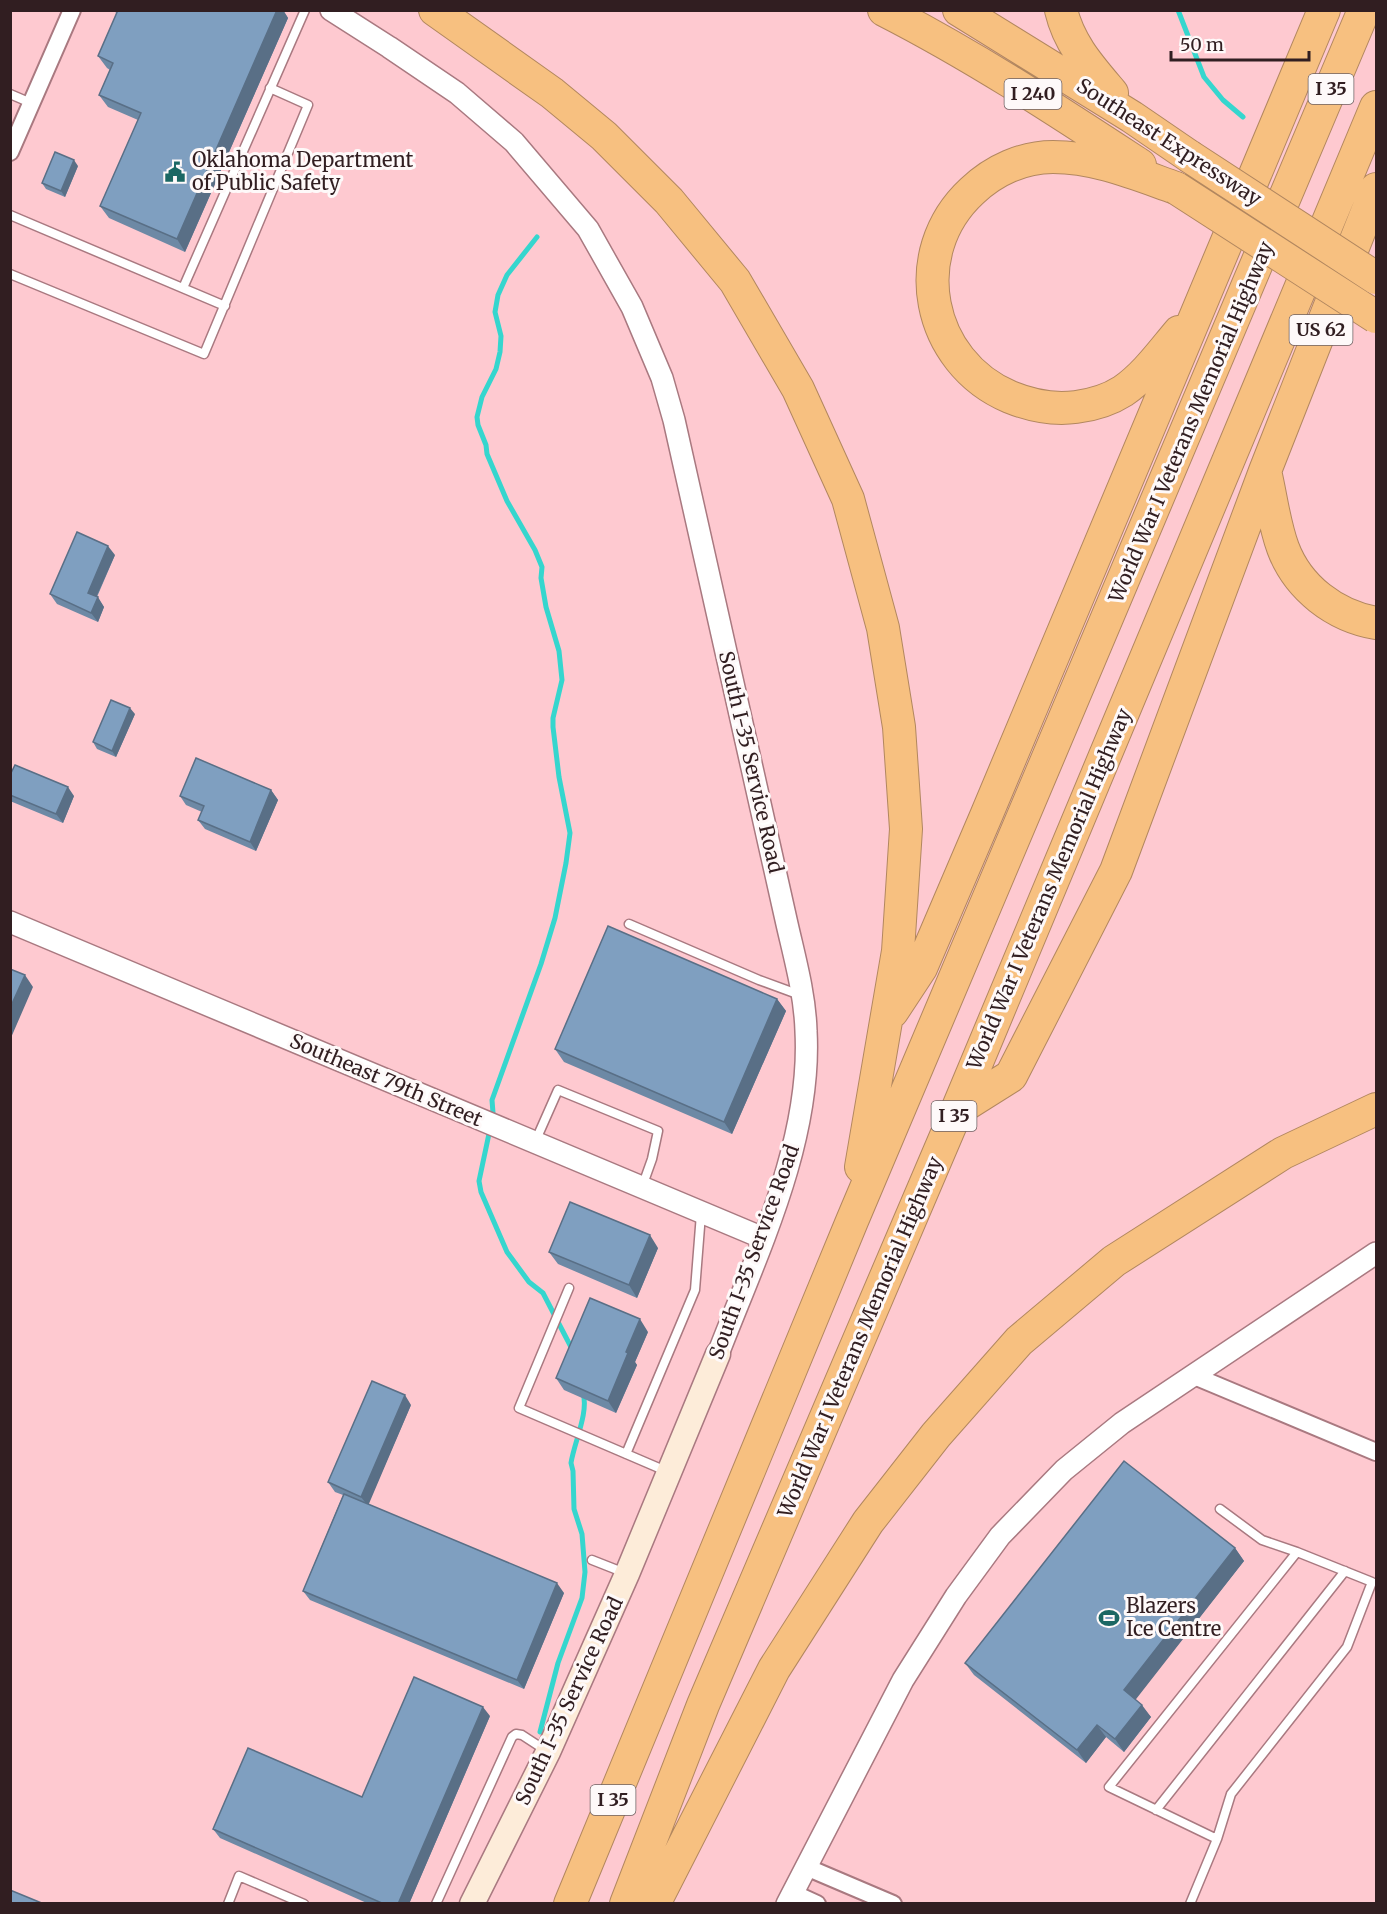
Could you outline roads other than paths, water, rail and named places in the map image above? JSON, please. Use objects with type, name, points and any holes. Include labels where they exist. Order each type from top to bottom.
[{"type":"highway","points":[[435,10],[552,93],[604,136],[669,201],[735,280],[798,389],[848,499],[883,628],[900,739],[906,829],[898,951],[852,1221]]},
{"type":"highway","name":"Southeast Expressway","points":[[884,10],[1015,83],[1377,317]]},
{"type":"highway","name":"Southeast Expressway","points":[[959,10],[1132,117],[1377,278]]},
{"type":"highway","points":[[1061,10],[1070,39],[1081,57],[1132,117]]},
{"type":"highway","points":[[1304,60],[1308,10]]},
{"type":"highway","points":[[887,1020],[921,968],[1114,515],[1197,310],[1324,10]]},
{"type":"highway","name":"World War I Veterans Memorial Highway","points":[[570,1904],[852,1221],[1364,10]]},
{"type":"highway","name":"World War I Veterans Memorial Highway","points":[[626,1904],[704,1705],[957,1110],[1377,107]]},
{"type":"highway","points":[[1176,188],[1113,166],[1074,158],[1051,157],[1008,166],[991,175],[975,188],[961,201],[949,220],[939,242],[933,265],[932,289],[936,312],[944,334],[954,352],[982,382],[1023,402],[1064,409],[1102,401],[1121,392],[1156,360],[1197,310]]},
{"type":"highway","name":"US 62","points":[[1265,471],[1377,189]]},
{"type":"highway","points":[[957,1110],[1011,1076],[1116,871],[1265,471]]},
{"type":"highway","points":[[1265,471],[1282,547],[1293,570],[1324,602],[1364,621],[1377,623]]},
{"type":"highway","points":[[654,1904],[774,1669],[868,1522],[936,1435],[1019,1341],[1114,1261],[1283,1153],[1377,1109]]},
{"type":"main road","name":"South I-35 Service Road","points":[[472,1904],[548,1752],[627,1574],[718,1354]]},
{"type":"street","points":[[11,148],[72,10]]},
{"type":"street","name":"South I-35 Service Road","points":[[331,10],[457,93],[514,142],[588,229],[632,307],[662,378],[674,420],[802,996],[807,1032],[800,1119],[790,1162],[718,1354]]},
{"type":"street","name":"Southeast 79th Street","points":[[10,922],[763,1238]]},
{"type":"street","points":[[817,1904],[790,1898],[903,1680],[956,1596],[1000,1536],[1064,1470],[1122,1423],[1377,1252]]},
{"type":"street","points":[[1192,1375],[1377,1452]]},
{"type":"street","points":[[806,1867],[893,1904]]},
{"type":"lane","points":[[183,288],[305,10]]},
{"type":"lane","points":[[10,274],[204,354],[308,105],[270,88]]},
{"type":"lane","points":[[10,94],[32,103]]},
{"type":"lane","points":[[10,215],[225,306]]},
{"type":"lane","points":[[629,924],[802,996]]},
{"type":"lane","points":[[535,1143],[558,1090],[658,1131],[652,1159],[642,1187]]},
{"type":"lane","points":[[626,1454],[695,1290],[701,1213]]},
{"type":"lane","points":[[569,1288],[519,1408],[669,1472]]},
{"type":"lane","points":[[1190,1904],[1217,1839],[1231,1794],[1347,1647],[1372,1582],[1262,1540],[1220,1509]]},
{"type":"lane","points":[[1217,1839],[1109,1787],[1297,1552]]},
{"type":"lane","points":[[592,1560],[627,1574]]},
{"type":"lane","points":[[1156,1810],[1345,1571]]},
{"type":"lane","points":[[436,1904],[512,1737],[516,1734],[522,1735],[548,1752]]},
{"type":"lane","points":[[228,1904],[239,1876],[304,1904]]},
{"type":"waterway","points":[[1178,10],[1204,77],[1223,100],[1243,117]]},
{"type":"waterway","points":[[492,1120],[492,1100],[541,964],[555,918],[570,833],[559,777],[553,727],[562,680],[559,651],[546,607],[541,578],[542,567],[507,501],[487,454],[477,417],[482,397],[496,369],[500,352],[501,336],[495,312],[498,295],[507,275],[537,237]]},
{"type":"waterway","points":[[490,1129],[479,1181],[481,1192],[507,1252],[529,1282],[543,1293],[572,1349]]},
{"type":"waterway","points":[[540,1732],[558,1663],[582,1598],[585,1572],[582,1534],[574,1509],[571,1463],[583,1418],[583,1393]]},
{"type":"place","name":"Oklahoma Department of Public Safety","points":[[175,172]]},
{"type":"place","name":"Blazers Ice Centre","points":[[1109,1618]]}]
